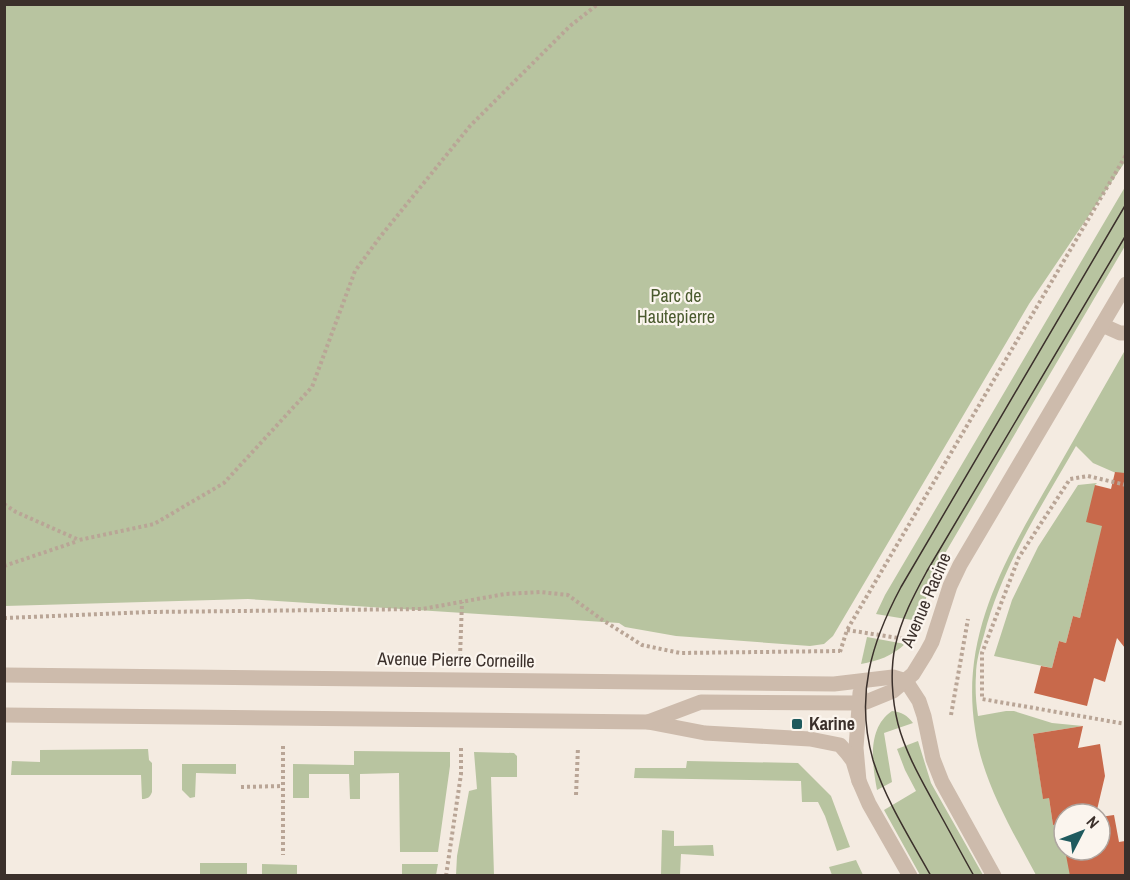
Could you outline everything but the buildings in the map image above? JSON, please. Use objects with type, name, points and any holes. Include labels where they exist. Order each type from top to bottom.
[{"type":"street","name":"Avenue Racine","points":[[906,681],[921,664],[932,642],[950,586],[960,565],[1125,284]]},
{"type":"street","points":[[1102,325],[1125,333]]},
{"type":"street","name":"Avenue Pierre Corneille","points":[[4,675],[834,684],[893,677],[906,681]]},
{"type":"street","points":[[860,781],[856,748],[861,681]]},
{"type":"street","points":[[648,722],[701,702],[866,702],[893,691],[906,681],[919,701],[933,759],[942,782],[994,876]]},
{"type":"street","points":[[4,714],[648,722],[705,733],[810,739],[840,745],[847,753],[869,804],[910,876]]},
{"type":"path","points":[[4,566],[79,540],[154,524],[224,483],[312,387],[355,271],[380,237],[470,126],[570,26],[598,4]]},
{"type":"path","points":[[4,618],[150,612],[422,609],[506,594],[540,592],[568,595],[642,645],[680,653],[840,651],[847,630],[1125,155]]},
{"type":"path","points":[[1125,484],[1088,476],[1070,479],[1019,557],[982,653],[982,699],[1125,724]]},
{"type":"path","points":[[4,504],[16,512],[79,540]]},
{"type":"path","points":[[950,726],[970,611]]},
{"type":"path","points":[[283,746],[283,855]]},
{"type":"path","points":[[446,876],[461,774],[461,747]]},
{"type":"path","points":[[576,795],[578,747]]},
{"type":"path","points":[[241,787],[283,786]]},
{"type":"green space","name":"Parc de Hautepierre","points":[[4,5],[1125,5],[1125,162],[1029,304],[833,636],[824,644],[810,646],[676,636],[625,627],[619,623],[248,599],[5,606]]},
{"type":"green space","points":[[1125,187],[1125,246],[937,567],[918,621],[876,614],[885,595]]},
{"type":"green space","points":[[1124,352],[1125,477],[1093,463],[1076,446],[1036,514],[1001,585],[981,645],[976,670],[978,716],[1014,711],[1052,723],[1083,726],[1033,734],[1043,798],[1049,798],[1052,818],[1052,862],[1071,862],[1077,875],[1036,875],[991,786],[975,729],[972,694],[974,661],[981,629],[1003,568]]},
{"type":"green space","points":[[1097,483],[1095,485],[1106,527],[1093,564],[1080,618],[1073,616],[1066,643],[1059,641],[1052,668],[994,656],[1012,600],[1038,547],[1078,485]]},
{"type":"green space","points":[[867,637],[905,644],[885,657],[861,664]]},
{"type":"green space","points":[[892,711],[904,714],[913,723],[884,733],[892,782],[877,790],[873,758],[875,736],[884,718]]},
{"type":"green space","points":[[918,741],[931,783],[983,875],[920,875],[884,810],[916,791],[897,749]]},
{"type":"green space","points":[[148,749],[149,760],[152,763],[152,792],[146,799],[142,799],[141,775],[11,775],[12,761],[40,762],[40,750]]},
{"type":"green space","points":[[354,751],[450,752],[438,852],[400,852],[399,773],[360,774],[360,799],[350,799],[349,774],[309,774],[309,798],[293,798],[293,764],[354,765]]},
{"type":"green space","points":[[474,752],[514,753],[517,756],[517,777],[491,777],[494,875],[456,875],[457,856],[469,791],[477,789]]},
{"type":"green space","points":[[687,761],[798,763],[831,796],[850,847],[837,851],[818,802],[802,802],[801,781],[634,778],[635,768],[686,768]]},
{"type":"green space","points":[[182,764],[236,764],[236,774],[196,773],[195,797],[190,798],[182,790]]},
{"type":"green space","points":[[662,830],[674,831],[674,846],[713,845],[714,856],[681,854],[680,875],[661,875]]},
{"type":"green space","points":[[856,860],[863,875],[832,875],[829,867]]},
{"type":"green space","points":[[200,863],[247,863],[247,875],[200,875]]},
{"type":"green space","points":[[262,864],[297,865],[297,875],[262,875]]},
{"type":"green space","points":[[402,864],[438,864],[436,875],[402,875]]},
{"type":"tram line","points":[[931,876],[891,804],[873,760],[868,736],[866,692],[874,649],[901,587],[1126,204]]},
{"type":"tram line","points":[[974,876],[920,777],[901,735],[892,686],[895,647],[904,617],[927,571],[1126,235]]},
{"type":"place","name":"Karine","points":[[797,724]]}]
